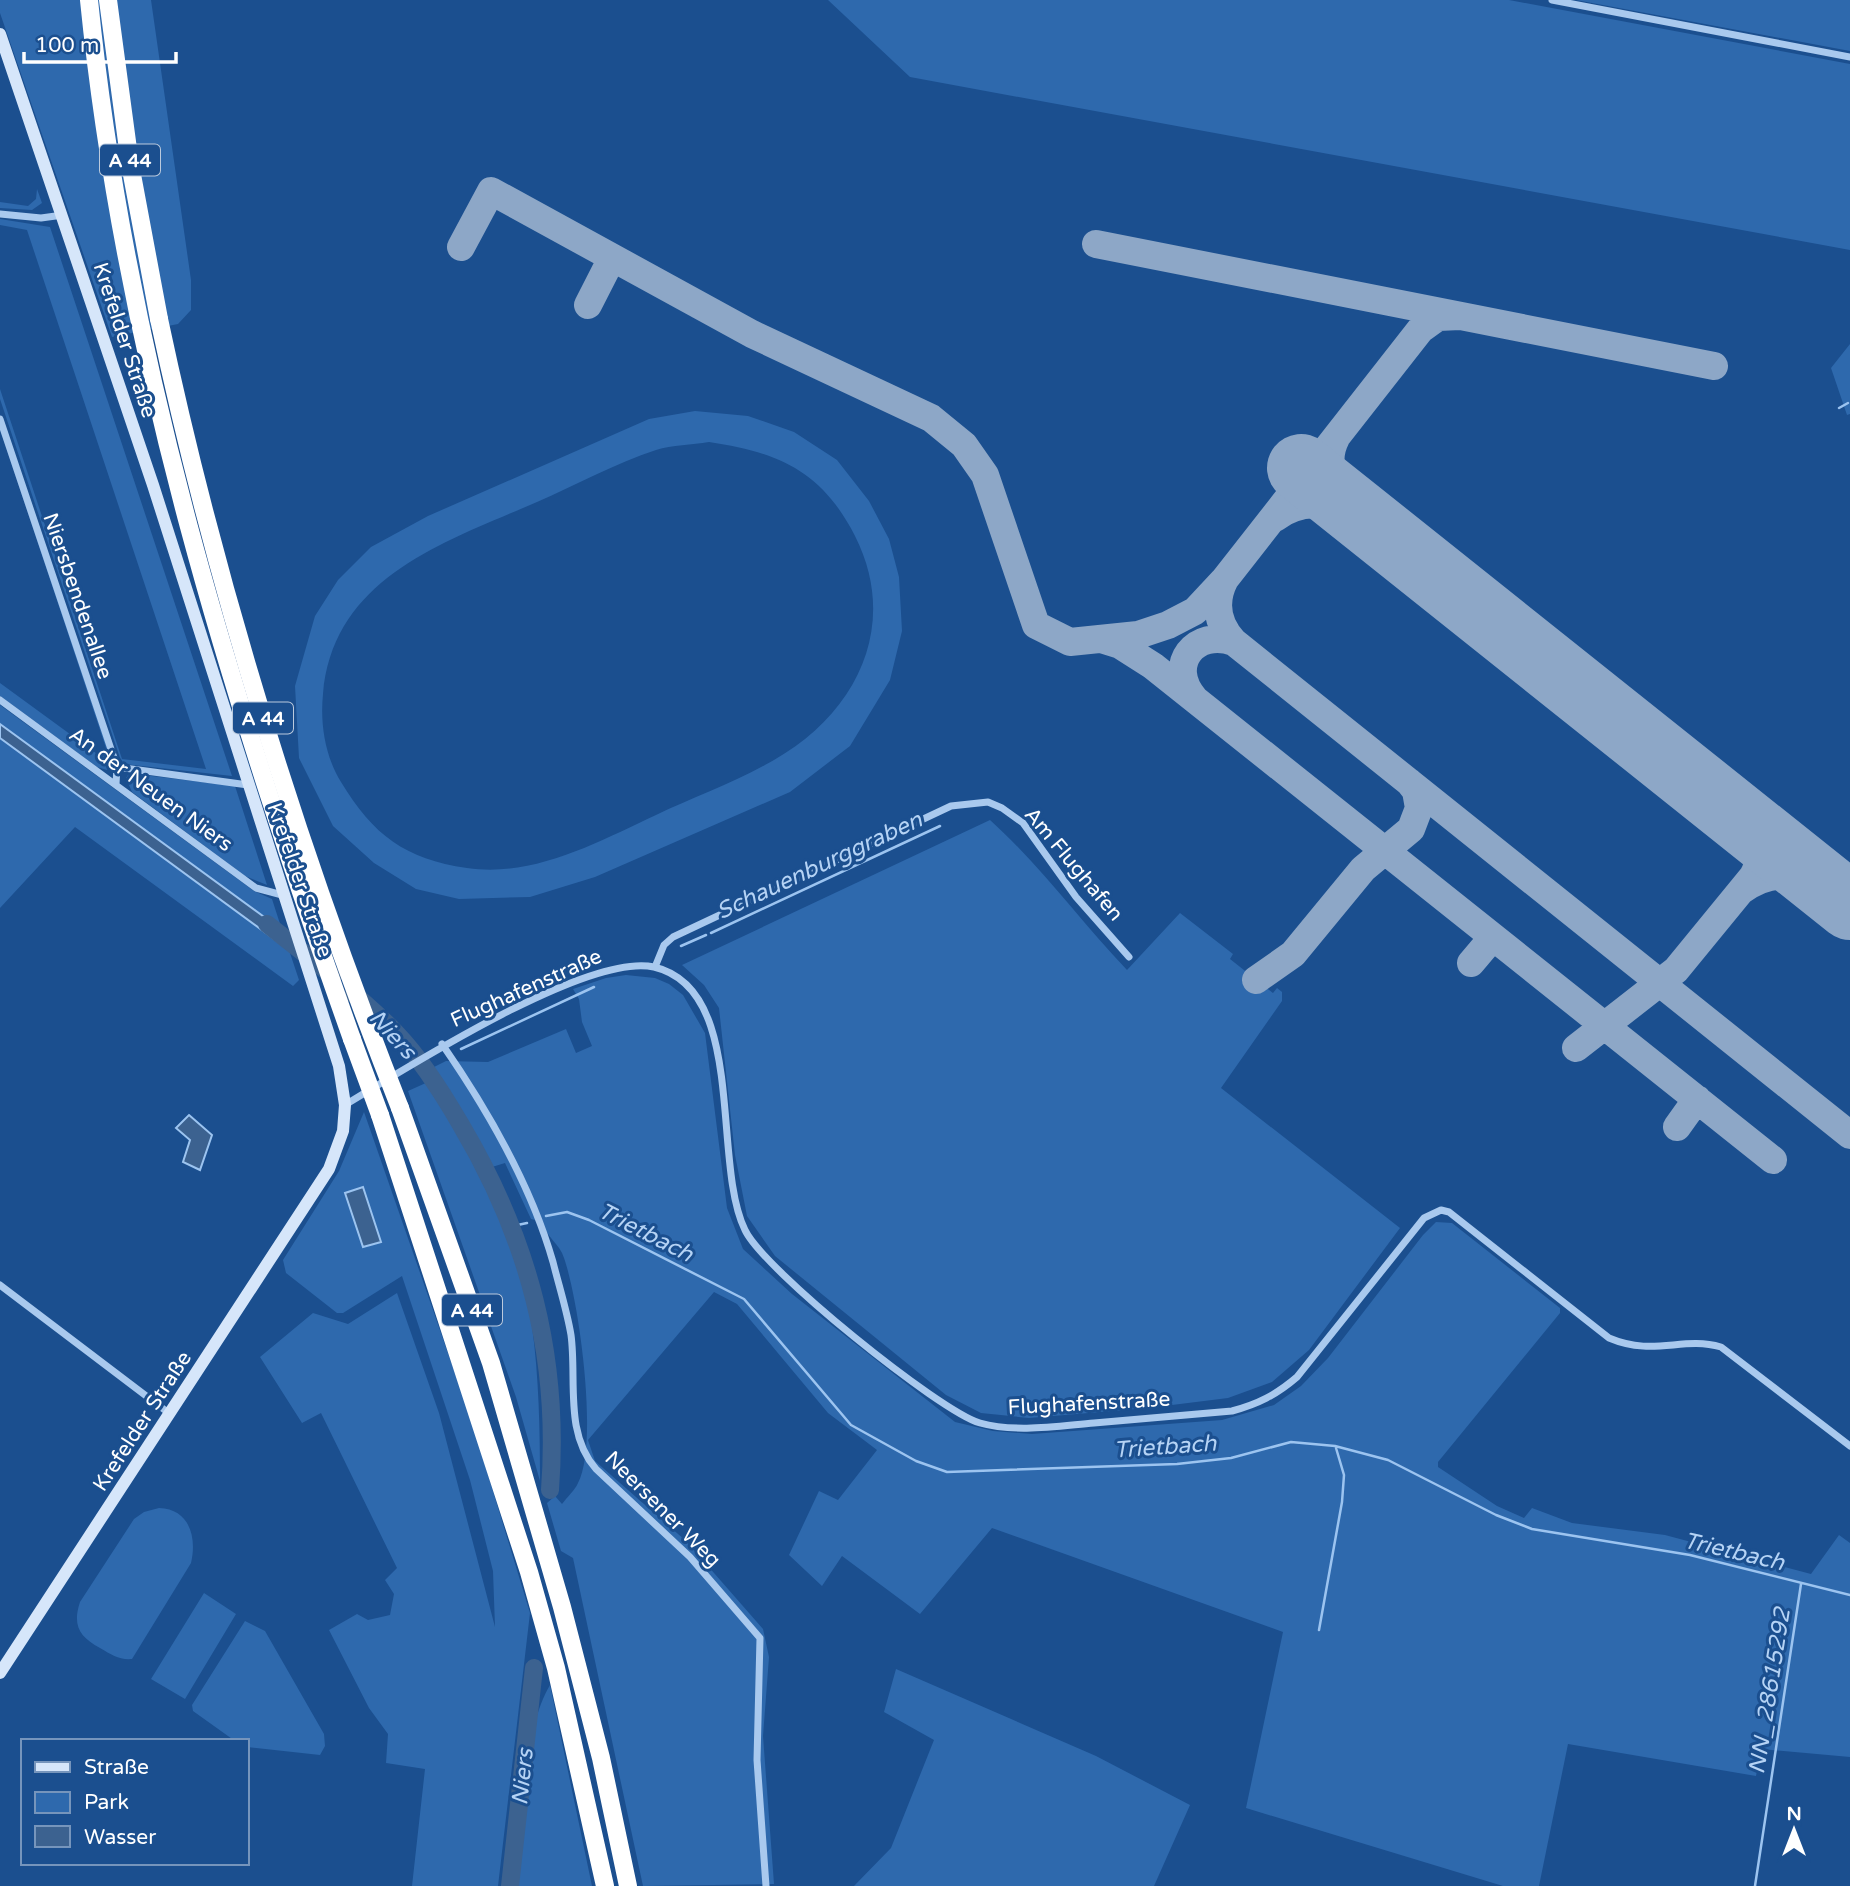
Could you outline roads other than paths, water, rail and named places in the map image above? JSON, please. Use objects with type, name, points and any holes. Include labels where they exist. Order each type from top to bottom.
[{"type":"highway","name":"A 44","points":[[89,0],[109,151],[140,323],[182,505],[229,674],[290,861],[380,1115],[529,1572],[556,1668],[605,1886]]},
{"type":"highway","name":"A 44","points":[[107,0],[130,164],[159,318],[197,486],[244,658],[371,1034],[491,1363],[565,1620],[601,1758],[628,1886]]},
{"type":"street","points":[[1552,0],[1850,57]]},
{"type":"street","name":"Krefelder Straße","points":[[0,34],[63,215],[314,980],[339,1066],[345,1105],[343,1131],[329,1169],[0,1672]]},
{"type":"street","points":[[0,214],[41,218],[63,215]]},
{"type":"street","name":"Niersbendenallee","points":[[0,419],[117,767],[116,784]]},
{"type":"street","name":"An der Neuen Niers","points":[[0,700],[256,888],[286,896]]},
{"type":"street","points":[[117,767],[248,785]]},
{"type":"street","name":"Am Flughafen","points":[[655,967],[664,946],[673,937],[951,806],[988,803],[1002,808],[1023,823],[1076,897],[1129,957]]},
{"type":"street","name":"Flughafenstraße","points":[[345,1105],[442,1044],[583,979],[616,968],[655,967],[689,987],[709,1017],[718,1056],[734,1204],[746,1233],[769,1264],[844,1327],[940,1402],[978,1422],[999,1426],[1047,1427],[1232,1411],[1276,1395],[1297,1377],[1424,1218],[1441,1210],[1457,1218],[1609,1338],[1638,1348],[1702,1344],[1721,1347],[1850,1446]]},
{"type":"street","name":"Neersener Weg","points":[[442,1044],[524,1186],[552,1260],[571,1335],[577,1427],[584,1453],[596,1469],[690,1557],[760,1638],[756,1735],[766,1886]]},
{"type":"street","points":[[0,1285],[170,1414]]},
{"type":"water","points":[[0,724],[282,930],[289,950],[0,738]]},
{"type":"water","points":[[189,1115],[212,1135],[200,1170],[183,1162],[190,1140],[176,1128]]},
{"type":"water","points":[[363,1187],[381,1242],[363,1247],[345,1193]]},
{"type":"waterway","name":"Schauenburggraben","points":[[1839,408],[1848,403]]},
{"type":"waterway","name":"Schauenburggraben","points":[[711,933],[940,826]]},
{"type":"waterway","name":"Niers","points":[[267,924],[333,976]]},
{"type":"waterway","name":"Schauenburggraben","points":[[681,946],[706,935]]},
{"type":"waterway","name":"Schauenburggraben","points":[[461,1049],[594,987]]},
{"type":"waterway","name":"Niers","points":[[354,994],[397,1034],[432,1078],[485,1168],[505,1212],[522,1256],[544,1346],[550,1393],[550,1490]]},
{"type":"waterway","name":"Trietbach","points":[[546,1216],[567,1212],[589,1220],[744,1299],[851,1425],[916,1461],[947,1472],[1177,1464],[1231,1458],[1291,1442],[1335,1446],[1388,1460],[1496,1515],[1532,1529],[1690,1555],[1850,1595]]},
{"type":"waterway","name":"Trietbach","points":[[513,1226],[527,1223]]},
{"type":"waterway","points":[[1319,1630],[1342,1502],[1344,1475],[1336,1448]]},
{"type":"waterway","name":"NN_28615292","points":[[1755,1886],[1801,1584]]},
{"type":"waterway","name":"Niers","points":[[510,1886],[534,1668]]}]
